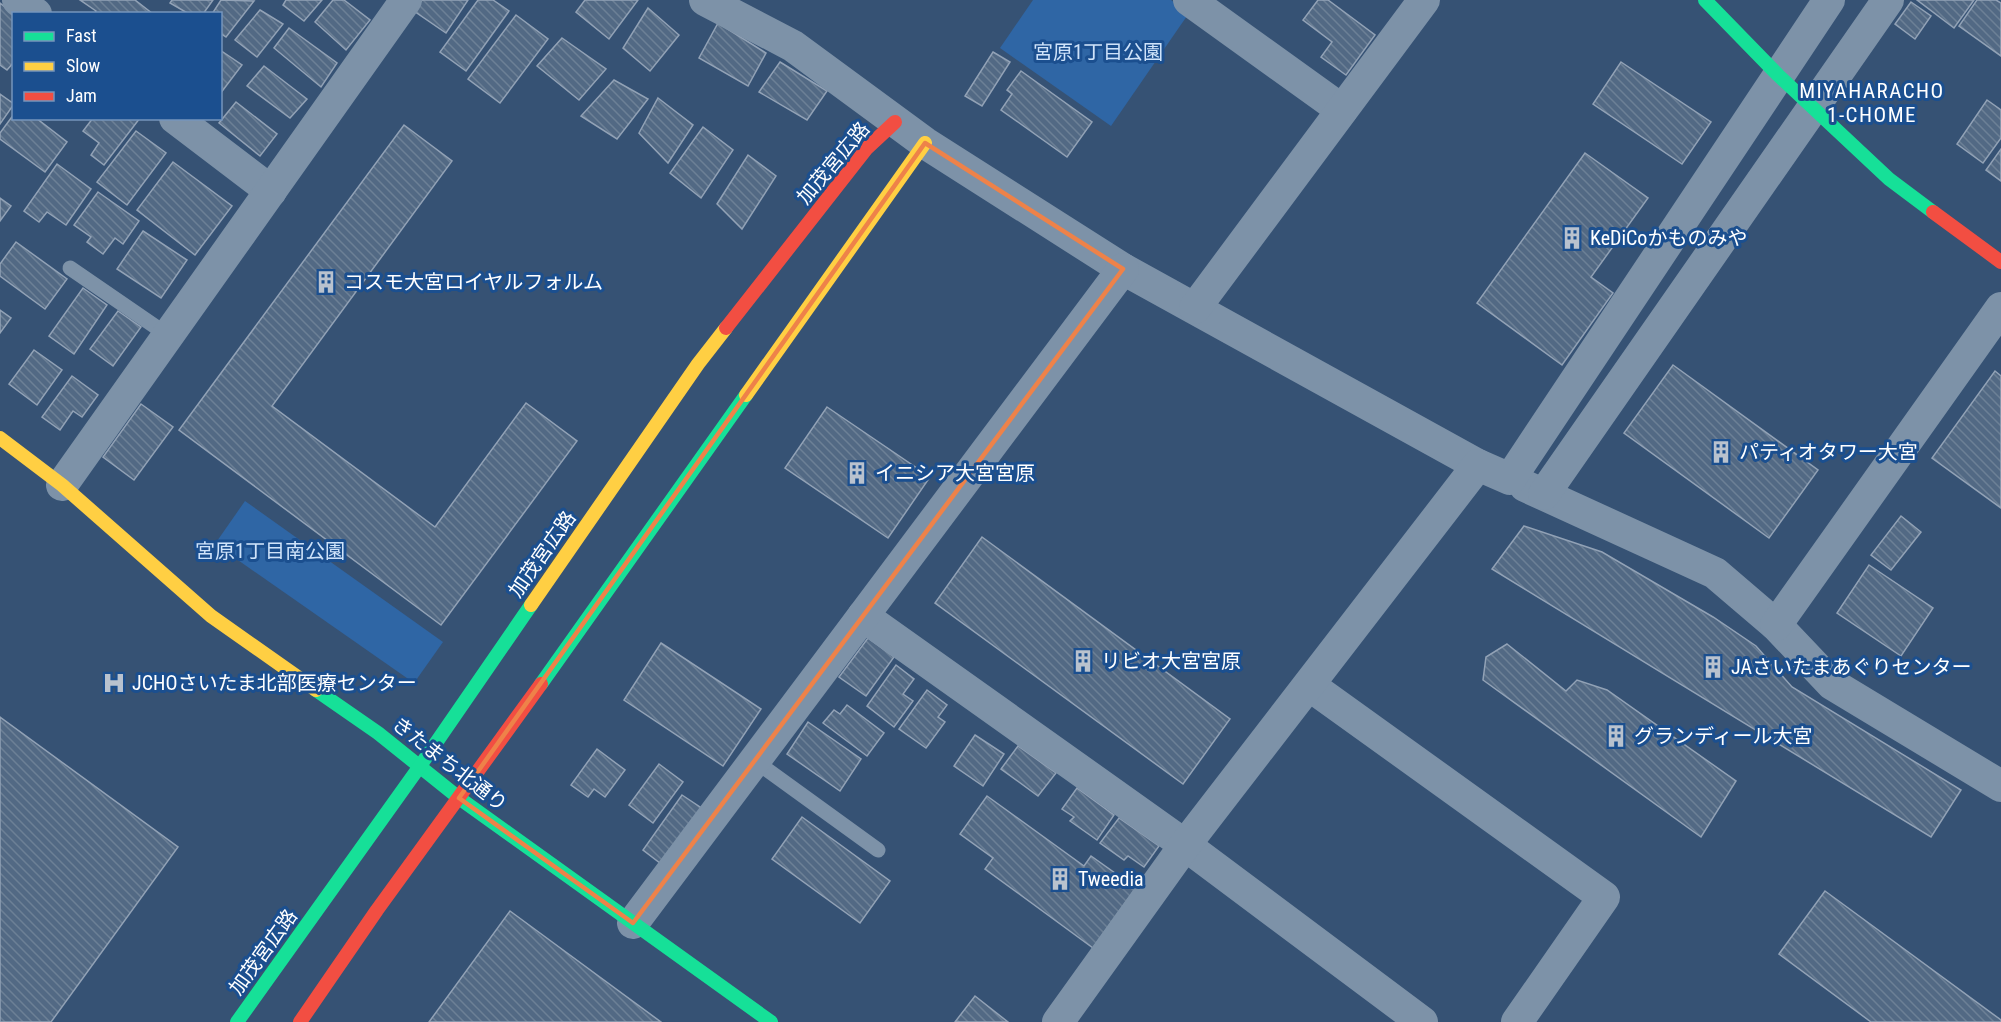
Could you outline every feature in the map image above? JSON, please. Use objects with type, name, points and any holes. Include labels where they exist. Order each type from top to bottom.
[{"type":"street","points":[[18,0],[33,12]]},
{"type":"street","points":[[62,485],[406,0]]},
{"type":"street","points":[[705,0],[793,46],[925,144],[1123,269],[1478,465],[1715,573],[1776,625],[1832,684],[2001,786]]},
{"type":"street","points":[[1189,0],[1342,110]]},
{"type":"street","points":[[1195,308],[1424,0]]},
{"type":"street","points":[[1705,0],[1783,80],[1889,179],[2001,262]]},
{"type":"street","points":[[1510,479],[1783,80],[1829,0]]},
{"type":"street","points":[[1544,494],[1888,0]]},
{"type":"street","points":[[178,120],[271,191]]},
{"type":"street","name":"加茂宮広路","points":[[237,1022],[420,766],[698,364],[867,148],[895,122]]},
{"type":"street","points":[[300,1022],[377,910],[925,144]]},
{"type":"street","points":[[633,923],[1123,269]]},
{"type":"street","points":[[1776,625],[2001,308]]},
{"type":"street","name":"きたまち北通り","points":[[0,438],[62,485],[211,616],[378,732],[459,798],[771,1022]]},
{"type":"street","points":[[1058,1022],[1185,845],[1478,465]]},
{"type":"street","points":[[863,616],[1185,845],[1422,1022]]},
{"type":"street","points":[[1309,685],[1604,897],[1517,1022]]},
{"type":"lane","points":[[70,268],[169,336]]},
{"type":"lane","points":[[755,761],[878,850]]},
{"type":"highlighted area","points":[[925,143],[1123,269],[633,923],[459,798]]},
{"type":"green space","name":"宮原1丁目公園","points":[[1033,0],[1171,0],[1189,13],[1111,126],[1000,48]]},
{"type":"green space","name":"宮原1丁目南公園","points":[[245,501],[443,642],[414,683],[215,544]]},
{"type":"building","points":[[80,0],[135,0],[150,12],[96,12]]},
{"type":"building","points":[[172,0],[213,0],[204,12],[186,12],[170,3]]},
{"type":"building","points":[[221,0],[254,1],[226,37],[222,34],[222,12],[213,12]]},
{"type":"building","points":[[286,0],[322,0],[304,21],[283,5]]},
{"type":"building","points":[[333,0],[344,0],[370,20],[346,50],[315,22]]},
{"type":"building","points":[[422,0],[468,0],[446,33],[414,11]]},
{"type":"building","points":[[478,0],[493,0],[509,11],[466,71],[440,52]]},
{"type":"building","points":[[585,0],[638,0],[609,39],[576,12]]},
{"type":"building","points":[[1318,0],[1328,0],[1375,35],[1346,75],[1321,57],[1332,42],[1303,20]]},
{"type":"building","points":[[1917,0],[1974,0],[1954,28]]},
{"type":"building","points":[[1977,0],[1996,0],[2001,3],[2001,56],[1959,26]]},
{"type":"building","points":[[1911,2],[1931,16],[1915,39],[1895,24]]},
{"type":"building","points":[[0,3],[12,12],[12,64],[7,70],[0,65]]},
{"type":"building","points":[[648,8],[679,35],[650,71],[623,48]]},
{"type":"building","points":[[260,10],[283,24],[257,57],[235,40]]},
{"type":"building","points":[[516,15],[548,39],[500,103],[468,79]]},
{"type":"building","points":[[718,23],[766,53],[748,86],[699,58]]},
{"type":"building","points":[[289,28],[337,63],[321,87],[274,48]]},
{"type":"building","points":[[562,38],[606,69],[579,100],[537,66]]},
{"type":"building","points":[[222,51],[242,65],[222,91]]},
{"type":"building","points":[[993,52],[1010,62],[982,106],[965,96]]},
{"type":"building","points":[[780,62],[827,91],[807,120],[759,92]]},
{"type":"building","points":[[1621,62],[1711,122],[1682,164],[1593,104]]},
{"type":"building","points":[[264,66],[307,99],[290,118],[247,86]]},
{"type":"building","points":[[1021,71],[1092,122],[1067,157],[1001,110],[1012,94],[1007,90]]},
{"type":"building","points":[[614,80],[648,99],[617,139],[581,116]]},
{"type":"building","points":[[0,94],[12,103],[12,107],[0,124]]},
{"type":"building","points":[[658,98],[693,125],[668,163],[639,133]]},
{"type":"building","points":[[1987,100],[2001,110],[2001,138],[1983,163],[1957,144]]},
{"type":"building","points":[[236,102],[277,134],[260,156],[219,123]]},
{"type":"building","points":[[12,117],[12,120],[39,120],[67,142],[45,172],[0,139],[0,133]]},
{"type":"building","points":[[91,120],[138,120],[104,165],[91,155],[99,143],[83,131]]},
{"type":"building","name":"コスモ大宮ロイヤルフォルム","points":[[404,125],[452,161],[272,406],[435,527],[526,403],[577,441],[441,625],[179,430]]},
{"type":"building","points":[[703,127],[733,150],[701,198],[670,173]]},
{"type":"building","points":[[136,131],[166,153],[127,205],[97,182]]},
{"type":"building","points":[[2001,149],[2001,181],[1986,170]]},
{"type":"building","name":"KeDiCoかものみや","points":[[1585,153],[1648,198],[1591,277],[1613,293],[1562,365],[1477,303]]},
{"type":"building","points":[[748,155],[776,176],[742,229],[717,204]]},
{"type":"building","points":[[173,162],[232,206],[195,255],[137,210]]},
{"type":"building","points":[[57,164],[91,189],[66,225],[47,212],[39,222],[24,211]]},
{"type":"building","points":[[98,192],[139,221],[123,244],[115,238],[103,254],[87,242],[91,237],[74,225]]},
{"type":"building","points":[[0,198],[11,206],[0,221]]},
{"type":"building","points":[[143,231],[187,260],[161,298],[117,269]]},
{"type":"building","points":[[16,242],[67,279],[45,309],[0,276],[0,264]]},
{"type":"building","points":[[83,288],[107,305],[74,354],[49,336]]},
{"type":"building","points":[[0,310],[11,318],[0,333]]},
{"type":"building","points":[[118,311],[141,327],[113,366],[90,349]]},
{"type":"building","points":[[34,350],[62,370],[37,405],[9,384]]},
{"type":"building","name":"パティオタワー大宮","points":[[1673,365],[1818,470],[1769,538],[1624,433]]},
{"type":"building","points":[[1995,371],[2001,376],[2001,508],[1932,458]]},
{"type":"building","points":[[72,376],[98,395],[82,417],[73,411],[60,430],[42,417]]},
{"type":"building","points":[[141,404],[173,427],[134,480],[103,457]]},
{"type":"building","name":"イニシア大宮宮原","points":[[827,407],[930,477],[888,538],[785,468]]},
{"type":"building","points":[[1901,516],[1921,532],[1891,570],[1871,555]]},
{"type":"building","name":"JAさいたまあぐりセンター","points":[[1524,526],[1602,552],[1713,617],[1756,646],[1792,687],[1961,790],[1931,837],[1492,569]]},
{"type":"building","name":"リビオ大宮宮原","points":[[982,537],[1230,719],[1183,784],[935,603]]},
{"type":"building","points":[[1869,565],[1933,608],[1901,656],[1837,613]]},
{"type":"building","points":[[868,638],[894,657],[866,696],[839,677]]},
{"type":"building","points":[[661,643],[761,709],[723,766],[624,700]]},
{"type":"building","name":"グランディール大宮","points":[[1507,644],[1566,691],[1577,680],[1607,690],[1736,781],[1701,837],[1483,680],[1486,657]]},
{"type":"building","points":[[896,665],[914,679],[903,694],[913,701],[894,727],[867,706]]},
{"type":"building","points":[[927,690],[947,705],[938,717],[945,722],[926,748],[899,729]]},
{"type":"building","points":[[847,705],[884,733],[867,756],[823,723],[834,710],[840,714]]},
{"type":"building","points":[[0,717],[178,847],[51,1022],[0,1022]]},
{"type":"building","points":[[808,722],[861,759],[840,791],[787,754]]},
{"type":"building","points":[[975,735],[1004,754],[983,786],[954,766]]},
{"type":"building","points":[[1018,746],[1056,773],[1038,796],[1001,769]]},
{"type":"building","points":[[597,749],[625,770],[605,797],[594,789],[588,797],[571,785]]},
{"type":"building","points":[[659,764],[683,782],[653,823],[629,805]]},
{"type":"building","points":[[1077,788],[1114,815],[1097,840],[1070,821],[1074,817],[1062,809]]},
{"type":"building","points":[[682,795],[709,813],[669,870],[643,850]]},
{"type":"building","name":"Tweedia","points":[[987,796],[1084,866],[1091,856],[1136,888],[1093,948],[985,869],[993,858],[960,834]]},
{"type":"building","points":[[802,817],[890,881],[860,923],[772,859]]},
{"type":"building","points":[[1119,818],[1159,846],[1144,867],[1128,856],[1124,860],[1100,843]]},
{"type":"building","points":[[1825,891],[2001,1022],[1871,1022],[1779,954]]},
{"type":"building","points":[[510,911],[661,1022],[429,1022]]},
{"type":"building","points":[[975,996],[1008,1022],[955,1022]]},
{"type":"traffic: fast","points":[[1705,0],[1778,75],[1889,179],[1933,212]]},
{"type":"traffic: fast","points":[[541,684],[746,395]]},
{"type":"traffic: fast","points":[[237,1022],[420,766],[531,605]]},
{"type":"traffic: fast","points":[[316,690],[378,733],[459,798],[771,1022]]},
{"type":"traffic: slow","points":[[746,395],[925,143]]},
{"type":"traffic: slow","points":[[531,605],[698,364],[726,328]]},
{"type":"traffic: slow","points":[[0,438],[62,485],[211,616],[316,690]]},
{"type":"traffic: jam","points":[[726,328],[867,148],[895,122]]},
{"type":"traffic: jam","points":[[1933,212],[2001,262]]},
{"type":"traffic: jam","points":[[300,1022],[377,910],[541,684]]},
{"type":"place","name":"KeDiCoかものみや","points":[[1572,238]]},
{"type":"place","name":"コスモ大宮ロイヤルフォルム","points":[[326,282]]},
{"type":"place","name":"パティオタワー大宮","points":[[1721,452]]},
{"type":"place","name":"イニシア大宮宮原","points":[[857,473]]},
{"type":"place","name":"リビオ大宮宮原","points":[[1083,661]]},
{"type":"place","name":"JAさいたまあぐりセンター","points":[[1713,667]]},
{"type":"place","name":"JCHOさいたま北部医療センター","points":[[114,683]]},
{"type":"place","name":"グランディール大宮","points":[[1616,736]]},
{"type":"place","name":"Tweedia","points":[[1060,879]]},
{"type":"district","name":"MIYAHARACHO 1-CHOME","points":[[1872,103]]}]
